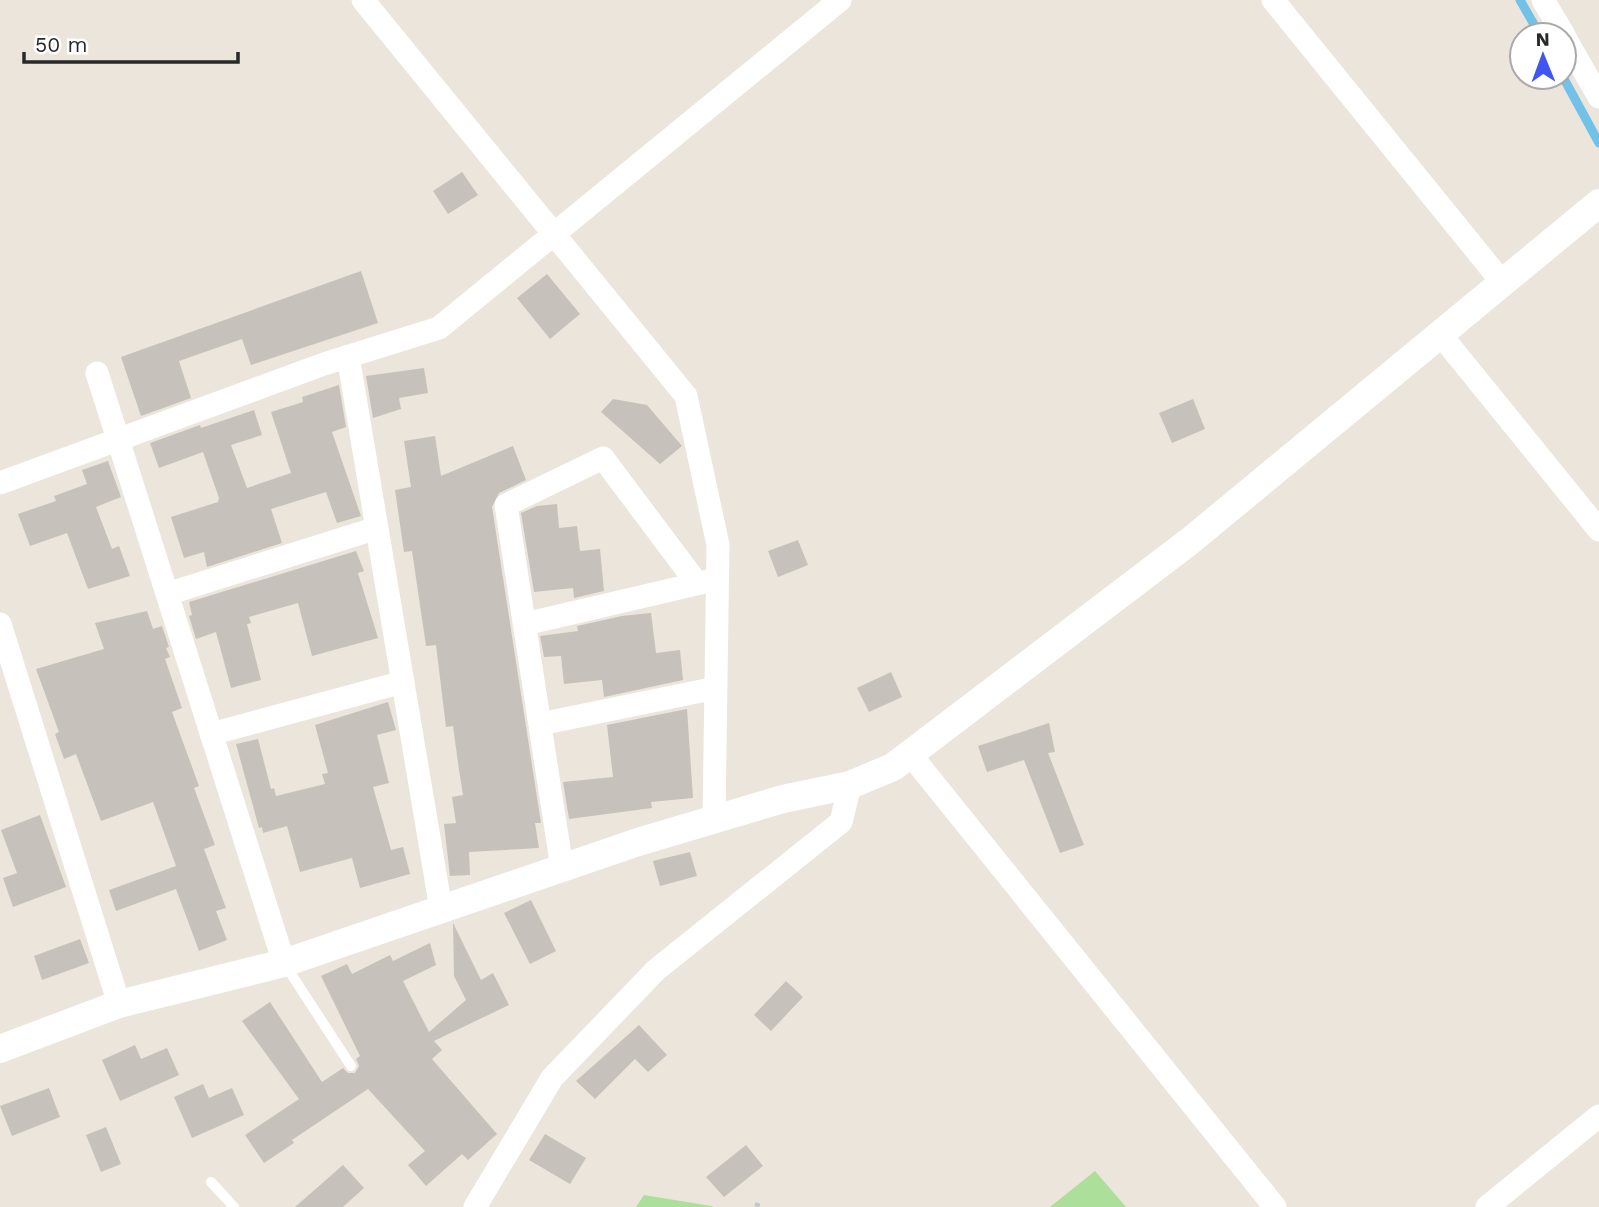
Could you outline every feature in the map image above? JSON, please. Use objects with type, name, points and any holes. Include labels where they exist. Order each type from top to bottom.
[{"type":"street","points":[[363,0],[556,233],[686,396],[718,545],[707,581],[716,688],[714,820]]},
{"type":"street","points":[[0,483],[348,356],[439,328],[840,0]]},
{"type":"street","points":[[1273,0],[1502,282]]},
{"type":"street","points":[[1544,0],[1556,21]]},
{"type":"street","points":[[1578,59],[1599,96]]},
{"type":"street","points":[[0,1049],[119,1004],[284,963],[562,868],[783,799],[850,786],[893,767],[1190,541],[1599,203]]},
{"type":"street","points":[[1440,334],[1599,530]]},
{"type":"street","points":[[348,356],[441,909]]},
{"type":"street","points":[[97,373],[284,963]]},
{"type":"street","points":[[562,868],[506,505],[603,458],[707,581]]},
{"type":"street","points":[[167,594],[377,528]]},
{"type":"street","points":[[525,624],[707,581]]},
{"type":"street","points":[[0,624],[119,1004]]},
{"type":"street","points":[[211,734],[402,682]]},
{"type":"street","points":[[540,724],[716,688]]},
{"type":"street","points":[[910,754],[1275,1207]]},
{"type":"street","points":[[475,1207],[552,1078],[656,970],[841,822],[850,786]]},
{"type":"street","points":[[1487,1207],[1599,1116]]},
{"type":"lane","points":[[284,963],[351,1066]]},
{"type":"lane","points":[[211,1182],[234,1207]]},
{"type":"path","points":[[755,1204],[763,1207]]},
{"type":"green space","points":[[1095,1171],[1126,1207],[1050,1207]]},
{"type":"green space","points":[[644,1195],[711,1206],[714,1207],[636,1207]]},
{"type":"building","points":[[462,172],[478,195],[448,214],[433,191]]},
{"type":"building","points":[[361,271],[378,323],[251,365],[242,339],[179,361],[191,398],[141,416],[121,357]]},
{"type":"building","points":[[547,274],[580,314],[550,339],[517,298]]},
{"type":"building","points":[[424,368],[428,393],[399,398],[401,409],[373,418],[366,376]]},
{"type":"building","points":[[339,385],[346,427],[332,432],[361,516],[337,523],[326,492],[271,509],[282,543],[207,567],[204,552],[184,558],[171,517],[218,502],[219,498],[203,452],[159,468],[150,443],[254,410],[262,435],[231,445],[247,488],[291,473],[271,412],[303,402],[302,397]]},
{"type":"building","points":[[613,399],[647,405],[682,446],[660,464],[601,412]]},
{"type":"building","points":[[1193,399],[1205,429],[1172,443],[1159,413]]},
{"type":"building","points":[[435,436],[441,476],[513,446],[526,480],[499,493],[492,507],[541,823],[535,823],[539,848],[469,852],[470,875],[450,876],[444,824],[456,823],[452,797],[463,795],[453,726],[446,727],[436,645],[426,646],[412,551],[404,552],[395,490],[411,487],[404,441]]},
{"type":"building","points":[[108,461],[121,497],[96,507],[112,549],[119,546],[130,576],[88,589],[67,533],[30,546],[18,514],[56,501],[54,496],[87,484],[82,470]]},
{"type":"building","points":[[557,504],[559,528],[577,526],[580,551],[600,549],[604,591],[574,598],[573,588],[534,592],[521,513],[537,506]]},
{"type":"building","points":[[798,540],[808,565],[778,577],[768,551]]},
{"type":"building","points":[[356,551],[364,571],[358,573],[378,638],[312,656],[298,603],[249,617],[251,623],[247,624],[261,680],[231,688],[216,632],[196,639],[189,616],[192,615],[189,602]]},
{"type":"building","points":[[147,611],[153,629],[162,626],[169,647],[166,648],[170,657],[165,659],[182,708],[172,712],[199,786],[194,788],[215,845],[204,849],[226,908],[216,911],[227,940],[199,951],[176,889],[116,911],[109,890],[176,866],[153,802],[101,821],[76,754],[64,759],[55,734],[59,732],[36,669],[104,649],[95,623]]},
{"type":"building","points":[[651,613],[656,653],[680,650],[683,680],[604,697],[602,680],[564,684],[561,656],[544,657],[540,636],[578,631],[577,626],[622,616]]},
{"type":"building","points":[[891,672],[902,697],[869,712],[857,688]]},
{"type":"building","points":[[388,702],[396,730],[377,735],[389,783],[373,787],[391,850],[403,847],[410,874],[360,888],[352,858],[300,872],[287,826],[263,833],[262,827],[259,828],[236,744],[258,739],[271,789],[274,788],[276,796],[325,784],[322,774],[328,773],[315,725]]},
{"type":"building","points":[[687,709],[693,798],[651,802],[652,808],[569,819],[563,782],[613,777],[607,725]]},
{"type":"building","points":[[1049,723],[1055,752],[1048,753],[1084,845],[1060,853],[1024,760],[987,772],[978,746]]},
{"type":"building","points":[[40,815],[66,887],[13,907],[3,878],[17,873],[1,830]]},
{"type":"building","points":[[690,852],[697,876],[660,886],[653,861]]},
{"type":"building","points":[[531,900],[556,951],[530,964],[504,913]]},
{"type":"building","points":[[453,923],[481,980],[493,973],[509,1005],[434,1041],[442,1050],[432,1059],[497,1134],[468,1160],[462,1154],[426,1186],[408,1165],[425,1151],[368,1089],[292,1140],[294,1143],[264,1163],[245,1135],[299,1099],[242,1021],[270,1002],[322,1082],[343,1068],[348,1073],[355,1073],[359,1066],[356,1059],[360,1056],[321,976],[347,964],[352,974],[390,955],[393,961],[430,943],[436,965],[403,981],[429,1032],[466,1000],[454,976]]},
{"type":"building","points":[[80,939],[89,963],[42,980],[34,956]]},
{"type":"building","points":[[786,981],[803,997],[771,1031],[754,1015]]},
{"type":"building","points":[[639,1025],[667,1055],[648,1072],[635,1059],[595,1099],[576,1081]]},
{"type":"building","points":[[135,1045],[141,1059],[167,1048],[179,1075],[120,1101],[102,1060]]},
{"type":"building","points":[[203,1084],[209,1098],[232,1088],[244,1115],[192,1138],[174,1097]]},
{"type":"building","points":[[49,1088],[60,1117],[12,1136],[0,1106]]},
{"type":"building","points":[[106,1127],[121,1164],[101,1172],[86,1135]]},
{"type":"building","points":[[545,1134],[586,1158],[570,1184],[529,1160]]},
{"type":"building","points":[[746,1145],[763,1166],[724,1197],[706,1177]]},
{"type":"building","points":[[343,1165],[364,1188],[343,1207],[295,1207]]},
{"type":"waterway","points":[[1520,0],[1532,21]]},
{"type":"waterway","points":[[1571,91],[1599,143]]}]
